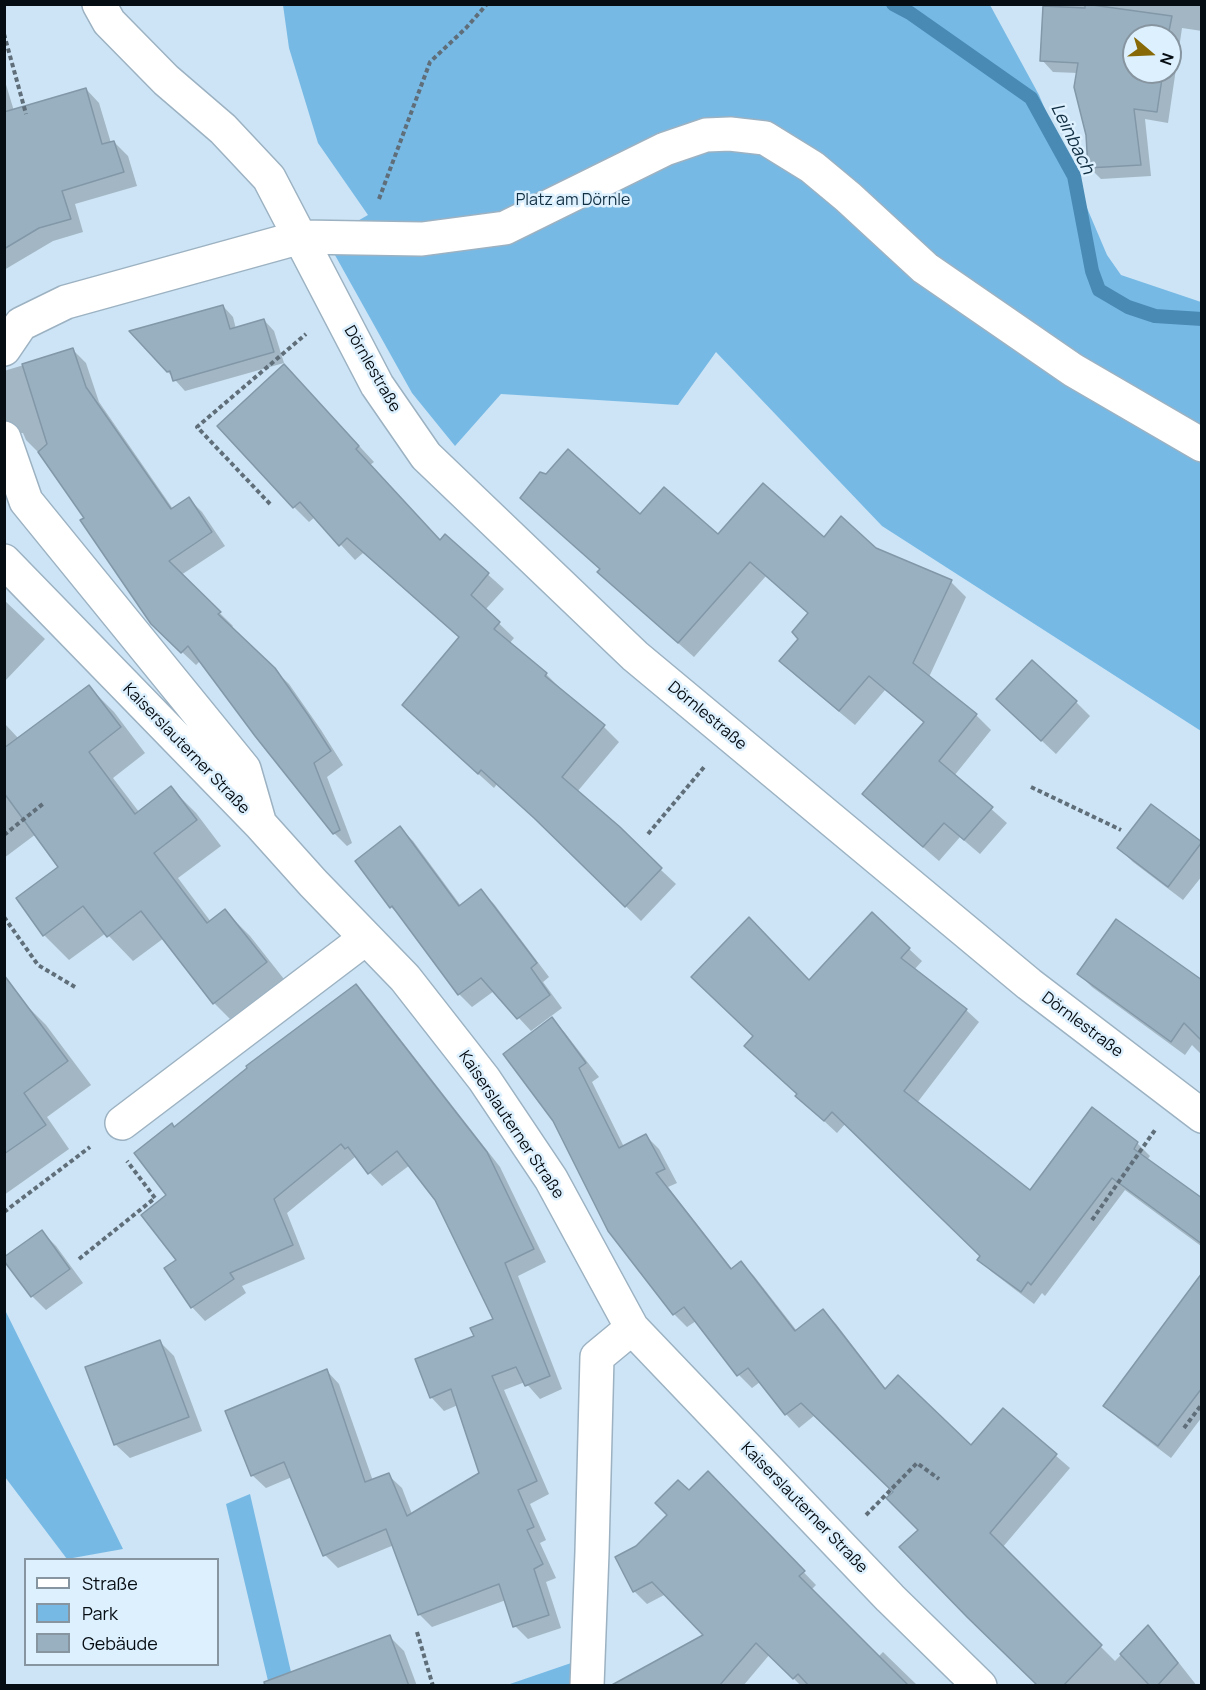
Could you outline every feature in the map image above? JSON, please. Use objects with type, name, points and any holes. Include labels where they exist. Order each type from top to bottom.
[{"type":"street","name":"Dörnlestraße","points":[[99,4],[109,22],[166,80],[223,129],[268,178],[377,385],[426,456],[635,656],[1029,984],[1190,1107]]},
{"type":"street","points":[[4,349],[21,324],[66,302],[301,237],[422,239],[505,228],[666,149],[706,135],[730,134],[765,138],[812,167],[934,274],[1073,370],[1202,445]]},
{"type":"street","points":[[4,438],[26,501],[244,769],[260,824]]},
{"type":"street","name":"Kaiserslauterner Straße","points":[[4,561],[260,824],[313,883],[405,978],[484,1079],[551,1179],[632,1328],[890,1598],[980,1686]]},
{"type":"street","points":[[115,1129],[366,938]]},
{"type":"street","points":[[587,1686],[597,1356],[632,1328]]},
{"type":"path","points":[[365,238],[430,62],[466,28],[487,4]]},
{"type":"path","points":[[4,34],[26,114]]},
{"type":"path","points":[[270,504],[197,427],[337,308]]},
{"type":"path","points":[[648,834],[730,735]]},
{"type":"path","points":[[1031,787],[1121,830]]},
{"type":"path","points":[[4,835],[44,803]]},
{"type":"path","points":[[4,917],[38,965],[75,987]]},
{"type":"path","points":[[1092,1220],[1190,1107]]},
{"type":"path","points":[[4,1212],[115,1129],[155,1198],[79,1259]]},
{"type":"path","points":[[1184,1428],[1202,1404]]},
{"type":"path","points":[[838,1543],[917,1462],[939,1479]]},
{"type":"path","points":[[417,1632],[433,1686]]},
{"type":"green space","name":"Platz am Dörnle","points":[[283,5],[990,5],[1039,95],[1107,255],[1121,275],[1201,302],[1201,731],[882,526],[716,352],[678,405],[501,394],[455,446],[412,393],[326,239],[368,215],[318,143],[289,48]]},
{"type":"green space","points":[[5,1310],[123,1549],[66,1558],[5,1477]]},
{"type":"green space","points":[[250,1494],[294,1685],[269,1685],[226,1504]]},
{"type":"green space","points":[[577,1661],[575,1685],[507,1685]]},
{"type":"building","points":[[1085,4],[1172,16],[1170,24],[1122,24],[1122,84],[1161,84],[1157,112],[1134,109],[1141,165],[1088,168],[1086,135],[1074,87],[1078,63],[1040,61],[1043,6],[1085,8]]},
{"type":"building","points":[[86,88],[102,144],[114,141],[124,172],[62,191],[71,219],[39,228],[4,249],[4,112]]},
{"type":"building","points":[[223,305],[230,329],[264,319],[274,352],[173,381],[170,371],[167,372],[129,331]]},
{"type":"building","points":[[73,348],[86,387],[171,509],[189,497],[212,532],[169,561],[221,612],[218,614],[275,668],[331,751],[314,763],[340,830],[333,834],[255,736],[188,646],[181,653],[151,624],[80,520],[84,518],[38,452],[47,444],[22,364]]},
{"type":"building","points":[[284,364],[359,446],[356,449],[440,540],[445,534],[489,573],[471,595],[500,622],[494,629],[547,673],[545,676],[605,725],[562,777],[620,827],[662,868],[625,907],[534,818],[481,770],[478,774],[402,705],[459,637],[347,538],[339,546],[300,502],[293,508],[217,426]]},
{"type":"building","points":[[568,449],[640,514],[664,487],[718,534],[763,483],[824,537],[841,516],[876,548],[952,580],[913,663],[977,714],[939,761],[993,807],[964,840],[944,823],[923,847],[862,794],[924,722],[869,676],[839,711],[779,661],[798,639],[792,632],[808,613],[750,562],[678,643],[597,572],[600,569],[520,498],[540,472],[546,474]]},
{"type":"building","points":[[1032,660],[1077,701],[1041,741],[996,699]]},
{"type":"building","points":[[89,685],[121,727],[89,752],[135,814],[171,786],[197,820],[154,853],[207,923],[225,909],[267,962],[213,1004],[141,911],[107,937],[83,906],[43,936],[16,898],[58,867],[4,793],[4,748]]},
{"type":"building","points":[[1151,804],[1202,842],[1168,887],[1117,848]]},
{"type":"building","points":[[400,826],[459,906],[481,889],[537,963],[531,968],[550,995],[517,1019],[481,978],[458,995],[392,906],[390,908],[355,861]]},
{"type":"building","points":[[872,912],[910,948],[901,958],[967,1009],[904,1091],[1030,1190],[1092,1107],[1138,1142],[1134,1149],[1202,1198],[1202,1244],[1112,1178],[1031,1285],[1028,1282],[1021,1292],[977,1260],[980,1256],[832,1112],[824,1121],[795,1096],[797,1094],[744,1046],[753,1036],[691,977],[749,917],[809,980]]},
{"type":"building","points":[[1116,919],[1202,980],[1202,1041],[1184,1023],[1171,1042],[1077,974]]},
{"type":"building","points":[[4,975],[68,1061],[24,1093],[46,1125],[4,1154]]},
{"type":"building","points":[[356,984],[487,1152],[534,1249],[505,1263],[550,1376],[525,1386],[516,1367],[492,1376],[537,1481],[518,1490],[534,1527],[527,1530],[543,1564],[534,1569],[549,1615],[513,1627],[499,1584],[418,1615],[386,1529],[323,1556],[284,1462],[251,1476],[225,1411],[327,1369],[365,1482],[389,1473],[407,1516],[479,1473],[451,1389],[430,1398],[415,1359],[474,1336],[470,1328],[493,1319],[435,1200],[397,1151],[368,1174],[348,1147],[345,1149],[341,1144],[274,1199],[293,1245],[230,1273],[234,1279],[191,1308],[164,1268],[176,1260],[141,1215],[166,1195],[134,1153],[172,1123],[174,1127],[247,1068],[246,1066]]},
{"type":"building","points":[[552,1017],[586,1063],[579,1068],[619,1148],[646,1134],[665,1169],[656,1173],[731,1269],[741,1261],[795,1331],[823,1309],[885,1389],[898,1375],[971,1445],[1003,1408],[1057,1454],[990,1533],[1102,1645],[1063,1686],[1038,1686],[967,1617],[899,1547],[918,1530],[886,1498],[893,1492],[801,1403],[785,1415],[748,1368],[737,1376],[684,1307],[673,1315],[608,1231],[553,1121],[503,1054]]},
{"type":"building","points":[[42,1230],[70,1269],[31,1297],[4,1261],[4,1257]]},
{"type":"building","points":[[1202,1273],[1202,1388],[1158,1446],[1103,1406]]},
{"type":"building","points":[[160,1340],[189,1417],[114,1445],[85,1367]]},
{"type":"building","points":[[708,1471],[805,1571],[799,1576],[909,1686],[809,1686],[798,1674],[793,1679],[756,1643],[719,1686],[610,1686],[703,1635],[652,1582],[633,1592],[615,1557],[636,1546],[667,1515],[655,1503],[678,1480],[689,1490]]},
{"type":"building","points":[[1148,1625],[1178,1663],[1157,1686],[1150,1686],[1120,1654]]},
{"type":"building","points":[[390,1635],[409,1686],[265,1686],[264,1682]]},
{"type":"waterway","name":"Leinbach","points":[[893,4],[910,13],[1031,98],[1074,176],[1092,271],[1099,290],[1128,307],[1155,316],[1202,319]]}]
